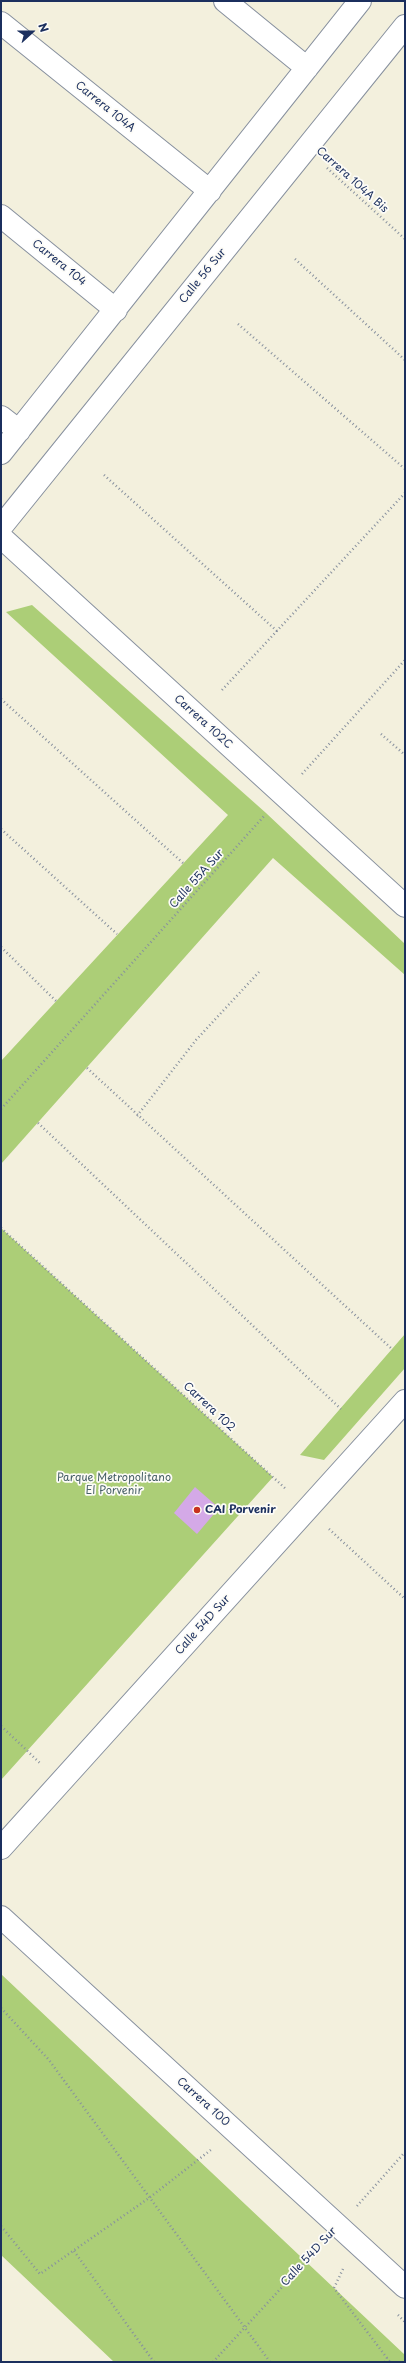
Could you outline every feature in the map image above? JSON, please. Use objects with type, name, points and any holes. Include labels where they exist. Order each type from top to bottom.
[{"type":"street","points":[[225,1],[307,68]]},
{"type":"street","points":[[1,453],[360,1]]},
{"type":"street","name":"Carrera 104A","points":[[1,23],[210,191]]},
{"type":"street","name":"Calle 56 Sur","points":[[1,527],[405,26]]},
{"type":"street","name":"Carrera 104","points":[[1,216],[116,310]]},
{"type":"street","points":[[1,417],[19,431]]},
{"type":"street","name":"Carrera 102C","points":[[1,537],[405,906]]},
{"type":"street","name":"Calle 54D Sur","points":[[1,1848],[405,1401]]},
{"type":"street","name":"Carrera 100","points":[[1,1917],[405,2287]]},
{"type":"path","name":"Carrera 104A Bis","points":[[306,149],[405,239]]},
{"type":"path","points":[[295,259],[405,360]]},
{"type":"path","points":[[238,324],[405,469]]},
{"type":"path","points":[[104,476],[278,632]]},
{"type":"path","points":[[222,690],[278,632],[405,493]]},
{"type":"path","name":"Calle 55A Sur","points":[[1,1109],[405,660]]},
{"type":"path","points":[[1,699],[183,863]]},
{"type":"path","points":[[381,734],[405,755]]},
{"type":"path","points":[[1,829],[117,934]]},
{"type":"path","points":[[1,947],[58,1003]]},
{"type":"path","points":[[137,1116],[196,1040],[259,972]]},
{"type":"path","points":[[87,1068],[137,1116],[393,1350]]},
{"type":"path","points":[[38,1123],[341,1409]]},
{"type":"path","name":"Carrera 102","points":[[1,1228],[405,1599]]},
{"type":"path","points":[[1,1726],[60,1783]]},
{"type":"path","points":[[1,2008],[49,2060],[270,2362]]},
{"type":"path","points":[[1,2226],[40,2274],[149,2198],[217,2145],[239,2134]]},
{"type":"path","name":"Calle 54D Sur","points":[[213,2362],[405,2152]]},
{"type":"path","points":[[356,2242],[334,2288],[390,2362]]},
{"type":"path","points":[[74,2251],[154,2362]]},
{"type":"path","points":[[384,2362],[387,2358]]},
{"type":"green space","points":[[32,605],[266,813],[405,944],[405,975],[273,858],[1,1164],[1,1061],[228,815],[6,612]]},
{"type":"green space","name":"Parque Metropolitano El Porvenir","points":[[1,1228],[273,1477],[1,1780]]},
{"type":"green space","points":[[405,1334],[405,1368],[324,1460],[300,1455]]},
{"type":"green space","points":[[1,1974],[405,2355],[405,2362],[114,2362],[1,2255]]},
{"type":"building","name":"CAI Porvenir","points":[[195,1487],[219,1508],[197,1534],[174,1513]]},
{"type":"place","name":"CAI Porvenir","points":[[197,1510]]}]
